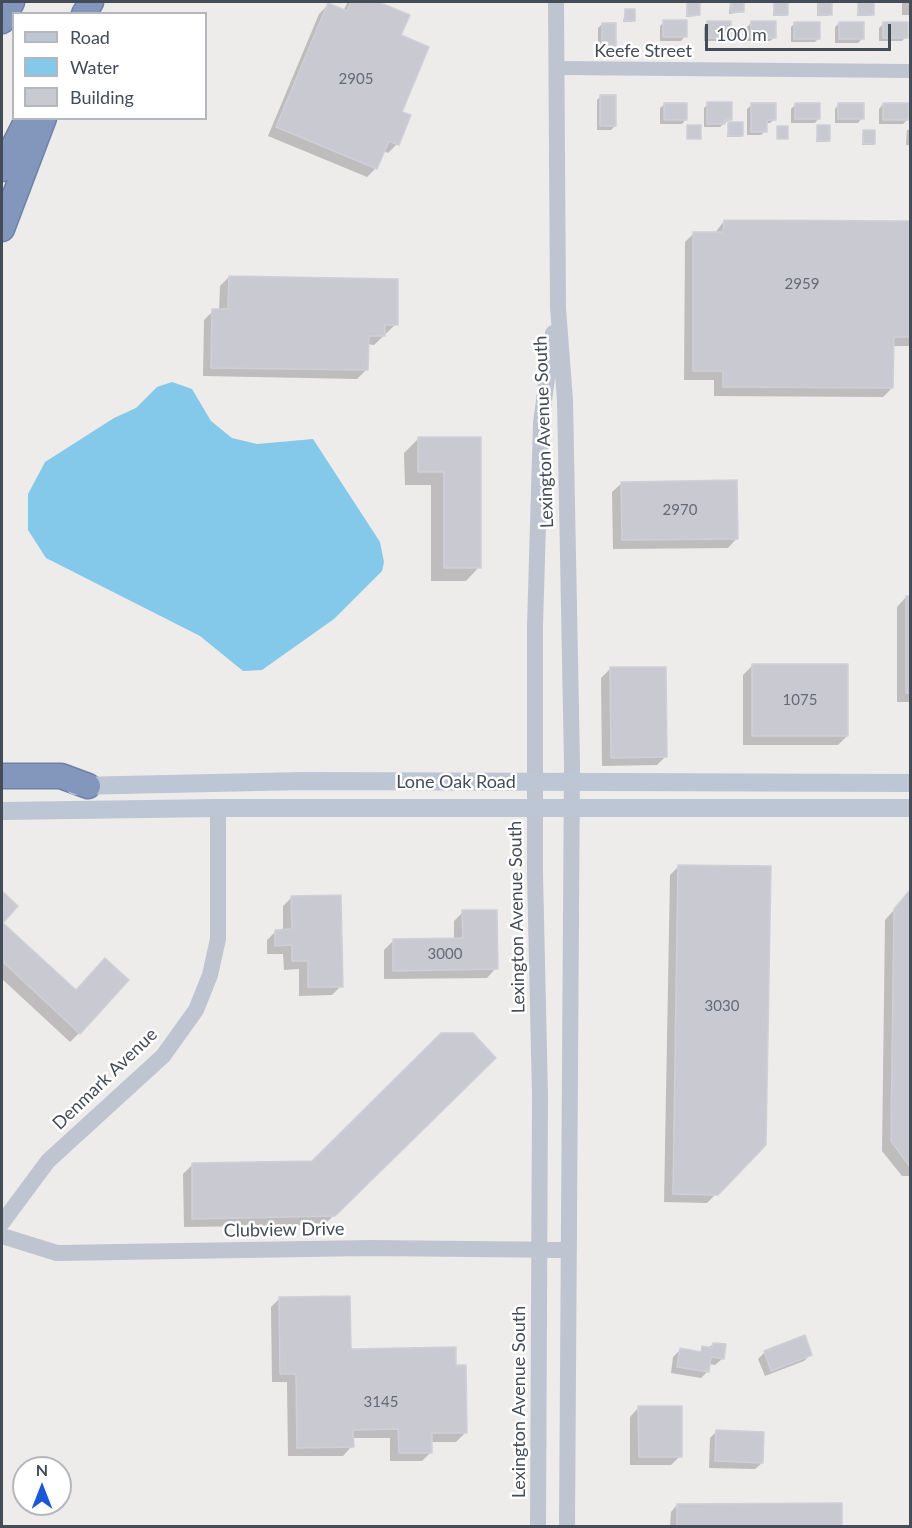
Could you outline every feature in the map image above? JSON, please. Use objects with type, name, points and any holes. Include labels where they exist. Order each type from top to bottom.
[{"type":"highway","points":[[2,8],[6,2]]},
{"type":"highway","points":[[2,21],[12,2]]},
{"type":"highway","points":[[2,169],[27,120]]},
{"type":"highway","points":[[2,229],[43,120]]},
{"type":"highway","points":[[2,776],[61,776],[88,786]]},
{"type":"main road","name":"Lone Oak Road","points":[[2,786],[304,781],[910,783]]},
{"type":"main road","name":"Lone Oak Road","points":[[2,811],[218,808],[910,808]]},
{"type":"street","name":"Lexington Avenue South","points":[[556,2],[558,308],[565,400],[572,782],[567,1527]]},
{"type":"street","name":"Keefe Street","points":[[556,69],[910,70]]},
{"type":"street","name":"Lexington Avenue South","points":[[538,1527],[540,1096],[534,782],[540,423],[558,308]]},
{"type":"street","name":"Denmark Avenue","points":[[2,1223],[48,1161],[163,1056],[196,1010],[210,975],[218,939],[218,808]]},
{"type":"street","name":"Clubview Drive","points":[[2,1236],[57,1253],[370,1248],[569,1250]]},
{"type":"water","points":[[172,382],[192,389],[211,421],[232,438],[257,444],[313,439],[380,542],[384,562],[382,571],[334,619],[262,670],[243,671],[200,636],[46,558],[28,530],[28,494],[45,462],[114,418],[136,408],[157,387]]},
{"type":"building","points":[[351,2],[378,2],[410,15],[401,35],[429,47],[402,112],[411,115],[399,145],[389,141],[377,169],[276,127],[328,3],[347,11]]},
{"type":"building","points":[[687,2],[700,2],[700,15],[687,16]]},
{"type":"building","points":[[731,2],[744,2],[744,12],[731,12]]},
{"type":"building","points":[[774,2],[788,2],[788,15],[774,15]]},
{"type":"building","points":[[818,2],[832,2],[832,15],[818,15]]},
{"type":"building","points":[[858,2],[874,2],[874,15],[858,15]]},
{"type":"building","points":[[625,9],[635,9],[635,21],[625,21]]},
{"type":"building","points":[[663,20],[687,20],[687,37],[663,37]]},
{"type":"building","points":[[707,21],[731,21],[731,38],[707,38]]},
{"type":"building","points":[[751,21],[776,21],[776,38],[751,38]]},
{"type":"building","points":[[794,22],[820,22],[820,39],[794,39]]},
{"type":"building","points":[[839,22],[864,22],[864,39],[839,39]]},
{"type":"building","points":[[883,22],[908,22],[908,38],[883,38]]},
{"type":"building","points":[[602,23],[616,23],[616,47],[602,47]]},
{"type":"building","points":[[600,95],[616,95],[616,126],[600,126]]},
{"type":"building","points":[[707,102],[732,102],[732,120],[725,120],[725,124],[707,124]]},
{"type":"building","points":[[664,103],[687,103],[687,120],[664,120]]},
{"type":"building","points":[[751,103],[776,103],[776,120],[767,120],[767,132],[751,132]]},
{"type":"building","points":[[795,103],[820,103],[820,119],[795,119]]},
{"type":"building","points":[[838,103],[864,103],[864,119],[838,119]]},
{"type":"building","points":[[883,103],[909,103],[908,120],[883,120]]},
{"type":"building","points":[[728,122],[743,122],[743,136],[728,136]]},
{"type":"building","points":[[687,125],[701,125],[701,139],[687,139]]},
{"type":"building","points":[[817,125],[830,125],[830,141],[817,141]]},
{"type":"building","points":[[777,126],[788,126],[788,139],[777,139]]},
{"type":"building","points":[[863,130],[875,130],[875,144],[863,144]]},
{"type":"building","points":[[724,220],[910,221],[910,337],[894,337],[893,388],[723,387],[723,371],[693,371],[693,232],[723,232]]},
{"type":"building","points":[[229,276],[398,279],[398,325],[385,325],[385,336],[369,336],[368,370],[211,368],[212,309],[228,309]]},
{"type":"building","points":[[418,437],[481,437],[481,568],[444,568],[444,472],[418,472]]},
{"type":"building","points":[[737,480],[738,539],[622,540],[621,482]]},
{"type":"building","points":[[906,596],[910,596],[910,693],[906,693]]},
{"type":"building","points":[[752,664],[848,664],[848,736],[752,736]]},
{"type":"building","points":[[610,667],[666,667],[667,757],[611,758]]},
{"type":"building","points":[[678,865],[771,866],[766,1145],[718,1195],[673,1194]]},
{"type":"building","points":[[910,890],[910,1167],[891,1141],[894,909]]},
{"type":"building","points":[[2,891],[18,906],[3,923],[76,990],[105,958],[129,980],[80,1034],[2,961]]},
{"type":"building","points":[[341,895],[343,987],[308,987],[308,961],[292,961],[292,945],[275,946],[275,930],[292,929],[291,896]]},
{"type":"building","points":[[462,910],[497,910],[498,969],[393,971],[393,939],[463,938]]},
{"type":"building","points":[[441,1033],[473,1033],[496,1058],[335,1216],[192,1219],[192,1163],[312,1161]]},
{"type":"building","points":[[350,1296],[351,1349],[456,1347],[456,1365],[466,1365],[467,1433],[432,1433],[432,1453],[399,1453],[398,1429],[353,1430],[354,1447],[297,1448],[296,1374],[280,1374],[279,1297]]},
{"type":"building","points":[[805,1335],[812,1355],[771,1371],[764,1351]]},
{"type":"building","points":[[713,1343],[726,1344],[724,1359],[711,1357],[709,1372],[677,1367],[680,1348],[701,1352],[702,1346],[712,1348]]},
{"type":"building","points":[[638,1406],[682,1406],[682,1457],[639,1457]]},
{"type":"building","points":[[716,1430],[764,1432],[763,1463],[715,1461]]},
{"type":"building","points":[[842,1503],[842,1526],[677,1526],[677,1504]]}]
